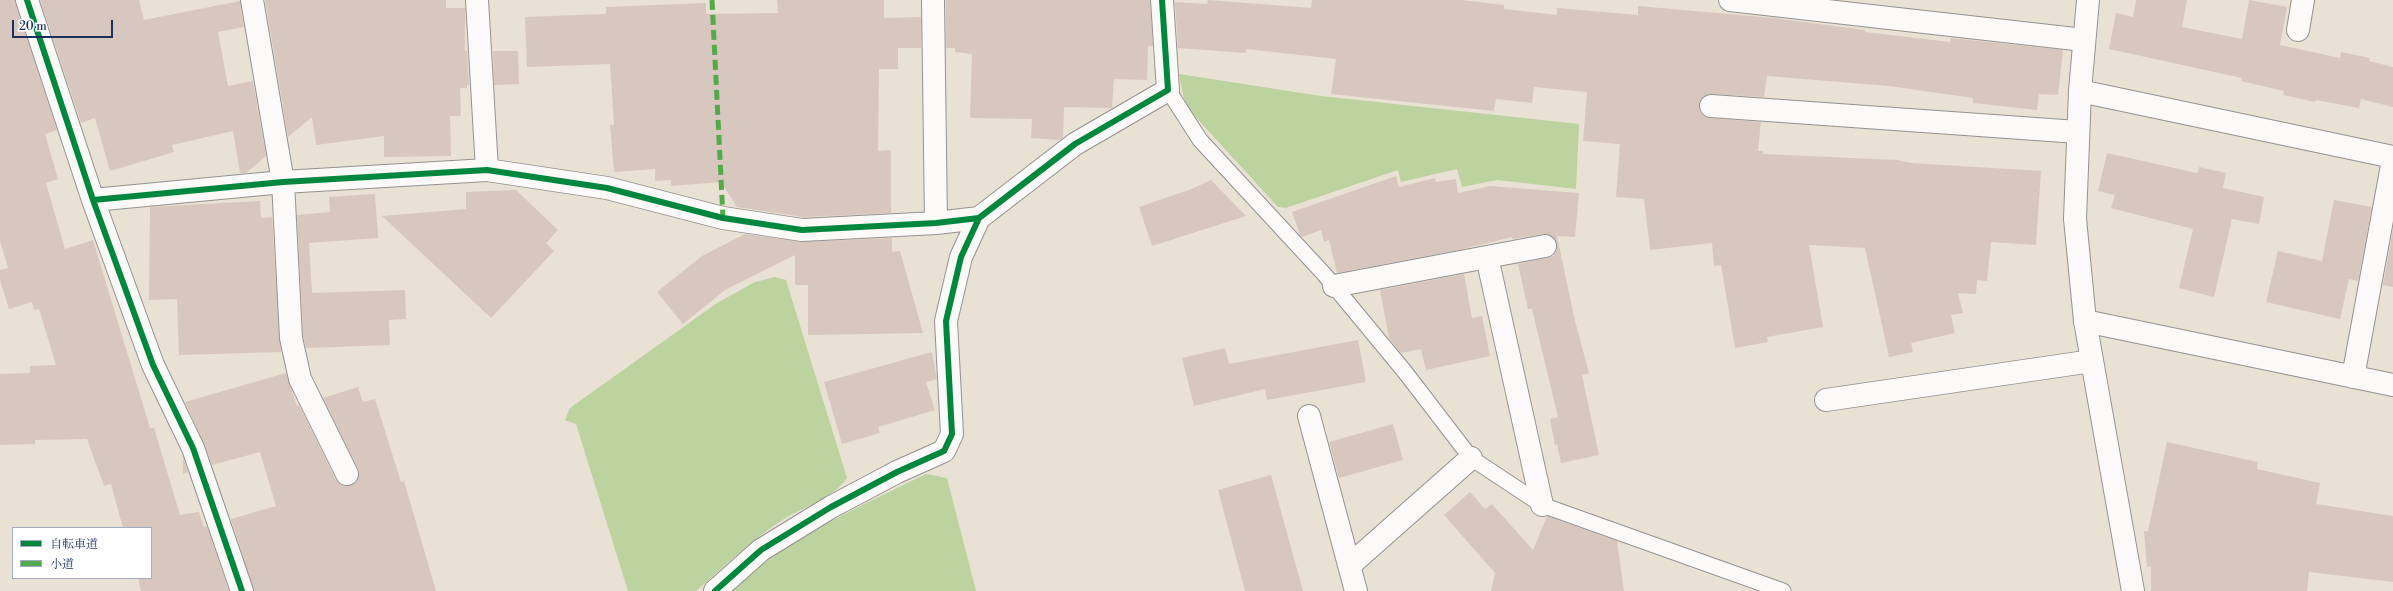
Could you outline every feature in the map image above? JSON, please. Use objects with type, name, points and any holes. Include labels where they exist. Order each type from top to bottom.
[{"type":"street","points":[[27,0],[93,200],[153,365],[193,448],[242,591]]},
{"type":"street","points":[[252,0],[282,182],[292,344],[300,378],[348,474]]},
{"type":"street","points":[[477,0],[487,170]]},
{"type":"street","points":[[933,0],[936,223]]},
{"type":"street","points":[[714,591],[761,550],[831,506],[897,472],[944,451],[952,434],[946,321],[962,257],[979,218],[1075,144],[1168,90],[1162,0]]},
{"type":"street","points":[[1730,0],[2084,40]]},
{"type":"street","points":[[2088,0],[2080,91],[2075,219],[2085,321],[2133,591]]},
{"type":"street","points":[[2298,30],[2303,0]]},
{"type":"street","points":[[2080,91],[2393,159],[2353,378]]},
{"type":"street","points":[[1711,106],[2078,132]]},
{"type":"street","points":[[93,200],[282,182],[487,170],[607,188],[723,218],[802,230],[936,223],[979,218]]},
{"type":"street","points":[[1334,286],[1545,246]]},
{"type":"street","points":[[1487,257],[1542,505]]},
{"type":"street","points":[[2085,321],[2353,378],[2393,385]]},
{"type":"street","points":[[1826,400],[2092,361]]},
{"type":"street","points":[[1309,416],[1356,591]]},
{"type":"street","points":[[1350,565],[1471,458]]},
{"type":"lane","points":[[1168,90],[1200,140],[1334,286],[1405,372],[1471,458],[1542,505],[1784,591]]},
{"type":"green space","points":[[1179,74],[1321,96],[1579,124],[1576,189],[1497,180],[1462,187],[1457,169],[1401,182],[1398,170],[1286,208],[1278,207],[1191,112],[1184,99]]},
{"type":"green space","points":[[775,277],[786,280],[847,478],[826,497],[792,514],[761,535],[696,591],[628,591],[576,424],[565,420],[570,408],[717,303],[755,282]]},
{"type":"green space","points":[[926,474],[947,478],[976,591],[730,591],[775,555],[824,525]]},
{"type":"building","points":[[0,0],[15,0],[57,130],[45,134],[58,179],[46,183],[65,249],[93,240],[150,428],[154,428],[180,515],[199,512],[204,527],[207,526],[229,591],[141,591],[138,579],[152,579],[152,527],[123,527],[111,484],[104,486],[87,439],[35,440],[35,444],[0,445],[0,374],[30,373],[30,366],[56,365],[39,309],[34,310],[32,302],[9,309],[0,280],[0,270],[8,268],[0,241]]},
{"type":"building","points":[[40,0],[139,0],[144,20],[240,1],[244,27],[218,32],[228,86],[253,81],[266,156],[246,173],[240,173],[233,131],[172,145],[174,152],[110,171],[95,118],[81,123]]},
{"type":"building","points":[[265,0],[446,0],[446,8],[465,8],[465,51],[467,51],[469,85],[467,85],[467,88],[460,88],[461,116],[450,116],[451,156],[384,157],[384,136],[316,145],[312,117],[288,137]]},
{"type":"building","points":[[777,0],[884,0],[884,18],[921,17],[921,48],[898,48],[898,69],[879,69],[878,151],[891,150],[891,213],[803,217],[737,207],[721,182],[671,186],[671,180],[655,181],[655,169],[614,172],[610,125],[614,125],[610,64],[527,67],[525,17],[606,14],[606,7],[706,3],[706,14],[778,13]]},
{"type":"building","points":[[946,0],[1150,0],[1153,46],[1148,46],[1147,80],[1114,79],[1112,108],[1064,107],[1063,138],[1060,140],[1031,138],[1032,119],[970,118],[972,54],[955,52],[955,48],[946,48]]},
{"type":"building","points":[[1208,0],[1311,8],[1312,0],[1461,0],[1504,5],[1504,9],[1557,15],[1557,8],[1638,15],[1638,6],[1773,18],[1865,30],[1865,32],[1950,42],[1951,38],[2063,50],[2058,95],[2039,94],[2037,110],[1973,103],[1973,98],[1889,86],[1767,76],[1764,97],[1711,94],[1701,99],[1699,105],[1700,112],[1710,118],[1761,122],[1758,151],[1763,151],[1763,154],[1897,160],[1911,163],[2041,171],[2036,245],[1991,242],[1987,281],[1977,280],[1976,294],[1958,293],[1963,313],[1951,315],[1955,333],[1911,343],[1913,352],[1889,357],[1865,248],[1809,245],[1823,327],[1767,337],[1768,342],[1735,348],[1721,265],[1714,266],[1712,243],[1650,250],[1644,199],[1616,197],[1620,144],[1583,141],[1587,92],[1534,87],[1532,103],[1496,99],[1494,111],[1331,94],[1336,59],[1246,49],[1246,53],[1178,48],[1175,2],[1207,4]]},
{"type":"building","points":[[2136,0],[2187,0],[2182,27],[2242,39],[2249,0],[2287,7],[2280,45],[2340,58],[2341,52],[2370,58],[2369,61],[2393,67],[2393,107],[2361,99],[2359,108],[2316,100],[2315,102],[2283,95],[2284,91],[2241,81],[2242,78],[2109,49],[2116,13],[2133,17]]},
{"type":"building","points":[[493,51],[518,51],[519,84],[494,85]]},
{"type":"building","points":[[2107,153],[2197,173],[2199,167],[2226,173],[2223,188],[2264,197],[2259,224],[2232,219],[2214,297],[2179,288],[2193,229],[2111,208],[2115,195],[2098,191]]},
{"type":"building","points":[[1396,176],[1399,187],[1435,178],[1436,182],[1456,179],[1458,193],[1490,186],[1579,193],[1575,237],[1557,236],[1575,321],[1589,373],[1582,375],[1599,455],[1561,463],[1557,444],[1555,445],[1550,419],[1558,417],[1532,309],[1528,309],[1518,264],[1553,256],[1557,250],[1554,238],[1543,234],[1513,239],[1512,237],[1459,250],[1337,273],[1329,240],[1324,242],[1321,230],[1302,237],[1300,235],[1292,212]]},
{"type":"building","points":[[1211,180],[1246,216],[1152,246],[1139,207],[1189,190]]},
{"type":"building","points":[[516,190],[558,230],[546,243],[554,251],[491,318],[382,216],[466,209],[466,192]]},
{"type":"building","points":[[375,194],[378,238],[309,243],[312,293],[405,290],[406,319],[389,320],[390,345],[306,348],[303,336],[297,215],[330,212],[329,197]]},
{"type":"building","points":[[2334,200],[2372,207],[2358,281],[2349,279],[2340,319],[2266,302],[2278,251],[2322,261]]},
{"type":"building","points":[[260,201],[261,218],[272,217],[281,352],[179,355],[177,299],[149,300],[150,207]]},
{"type":"building","points":[[2393,229],[2393,287],[2383,285]]},
{"type":"building","points":[[745,234],[802,242],[892,238],[892,252],[900,251],[923,333],[808,335],[808,285],[795,285],[795,255],[725,290],[683,324],[657,292],[702,256]]},
{"type":"building","points":[[1464,274],[1472,318],[1482,316],[1490,356],[1426,370],[1421,349],[1401,353],[1389,338],[1380,290]]},
{"type":"building","points":[[1358,340],[1366,382],[1267,400],[1265,389],[1194,406],[1182,358],[1225,348],[1229,364]]},
{"type":"building","points":[[932,352],[937,379],[926,382],[935,410],[878,427],[880,433],[842,444],[824,382]]},
{"type":"building","points":[[286,373],[297,406],[299,405],[336,480],[346,486],[357,481],[358,469],[323,398],[358,387],[363,402],[375,399],[401,482],[404,481],[436,591],[254,591],[231,519],[276,506],[260,452],[212,465],[204,443],[185,402]]},
{"type":"building","points":[[1393,424],[1403,460],[1339,478],[1329,442]]},
{"type":"building","points":[[2167,442],[2258,462],[2257,469],[2320,483],[2316,504],[2393,516],[2393,582],[2309,572],[2307,591],[2151,591],[2151,566],[2147,567],[2144,531],[2148,531]]},
{"type":"building","points":[[183,457],[188,472],[183,474]]},
{"type":"building","points":[[1271,475],[1303,591],[1245,591],[1218,490]]},
{"type":"building","points":[[1470,492],[1485,509],[1492,504],[1533,550],[1547,516],[1617,541],[1624,591],[1491,591],[1495,573],[1444,515]]},
{"type":"marked path","points":[[712,0],[723,218]]},
{"type":"cycle path","points":[[27,0],[93,200],[153,365],[193,448],[242,591]]},
{"type":"cycle path","points":[[715,591],[761,550],[831,507],[897,472],[944,451],[952,434],[946,321],[961,257],[979,218],[1075,144],[1168,90],[1162,0]]},
{"type":"cycle path","points":[[93,200],[283,182],[487,170],[607,188],[723,218],[802,230],[936,223],[979,218]]}]
